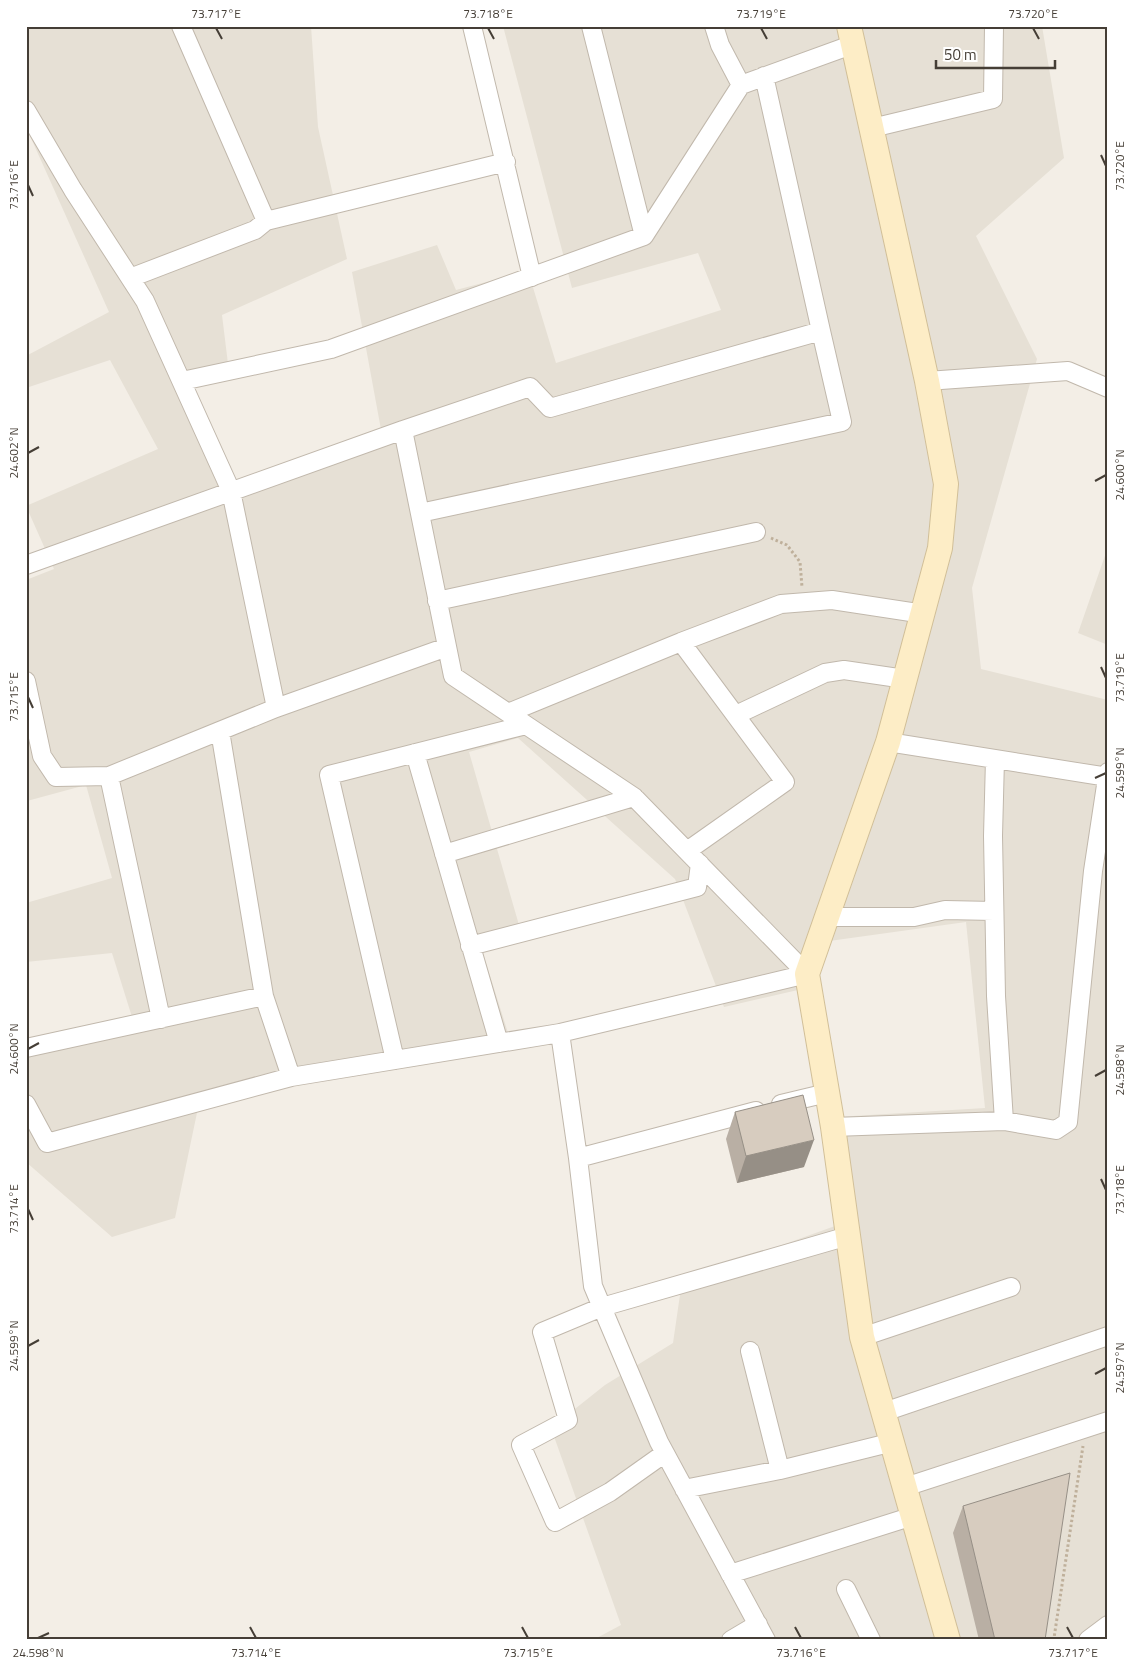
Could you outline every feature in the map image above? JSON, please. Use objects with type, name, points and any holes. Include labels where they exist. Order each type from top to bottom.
[{"type":"street","points":[[181,26],[266,222]]},
{"type":"street","points":[[472,26],[532,277]]},
{"type":"street","points":[[592,26],[644,236]]},
{"type":"street","points":[[714,26],[720,45],[741,85]]},
{"type":"street","points":[[872,128],[993,99],[994,26]]},
{"type":"street","points":[[182,381],[331,350],[644,236],[741,85],[852,35],[927,381],[946,484],[940,548],[924,614],[888,742],[807,974],[833,1127],[862,1337],[948,1640]]},
{"type":"street","points":[[420,513],[842,422],[820,332],[764,76]]},
{"type":"street","points":[[26,110],[73,190],[145,301],[230,491],[276,708]]},
{"type":"street","points":[[130,278],[256,230],[266,222],[506,162]]},
{"type":"street","points":[[26,565],[230,491],[530,387],[550,408],[820,332]]},
{"type":"street","points":[[927,381],[1068,371],[1108,388]]},
{"type":"street","points":[[403,430],[453,676],[634,797],[807,974]]},
{"type":"street","points":[[437,601],[756,532]]},
{"type":"street","points":[[508,713],[681,642],[780,604],[832,600],[924,614]]},
{"type":"street","points":[[681,642],[786,782],[687,851]]},
{"type":"street","points":[[26,681],[42,756],[56,777],[109,776],[276,708],[447,647]]},
{"type":"street","points":[[736,715],[826,673],[844,670],[905,679]]},
{"type":"street","points":[[394,1060],[328,775],[526,725]]},
{"type":"street","points":[[220,731],[264,996],[290,1077]]},
{"type":"street","points":[[833,1127],[1004,1121],[1056,1130],[1068,1122],[1101,873],[1107,775],[888,742]]},
{"type":"street","points":[[415,753],[499,1044]]},
{"type":"street","points":[[995,759],[992,836],[996,996],[1004,1121]]},
{"type":"street","points":[[109,776],[160,1019]]},
{"type":"street","points":[[444,854],[634,797]]},
{"type":"street","points":[[470,946],[697,887],[700,864]]},
{"type":"street","points":[[827,917],[914,917],[945,910],[994,911]]},
{"type":"street","points":[[26,1104],[48,1143],[290,1077],[560,1034],[807,974]]},
{"type":"street","points":[[26,1048],[264,996]]},
{"type":"street","points":[[560,1034],[594,1286],[665,1453],[766,1640]]},
{"type":"street","points":[[578,1158],[827,1092]]},
{"type":"street","points":[[665,1453],[610,1492],[555,1522],[521,1445],[568,1420],[542,1332],[602,1307],[848,1236]]},
{"type":"street","points":[[862,1337],[1011,1287]]},
{"type":"street","points":[[884,1412],[1108,1336]]},
{"type":"street","points":[[750,1351],[780,1470]]},
{"type":"street","points":[[905,1487],[1108,1421]]},
{"type":"street","points":[[684,1489],[780,1470],[893,1442]]},
{"type":"street","points":[[730,1574],[913,1516]]},
{"type":"street","points":[[846,1589],[871,1640]]},
{"type":"street","points":[[731,1640],[758,1624]]},
{"type":"street","points":[[1088,1640],[1108,1625]]},
{"type":"path","points":[[756,532],[786,545],[800,562],[804,602]]},
{"type":"path","points":[[1056,1640],[1054,1638],[1084,1448],[1080,1430]]},
{"type":"shaded area","points":[[26,26],[311,26],[318,127],[347,259],[222,315],[229,372],[192,387],[236,481],[382,435],[352,272],[437,245],[456,290],[528,271],[556,363],[721,310],[698,253],[572,288],[503,26],[1042,26],[1064,158],[976,236],[1037,359],[972,588],[981,669],[1108,700],[1108,1640],[593,1640],[621,1625],[551,1428],[605,1385],[673,1343],[682,1281],[835,1226],[820,1118],[985,1108],[966,922],[815,943],[798,990],[724,1007],[675,879],[518,738],[469,752],[519,925],[480,944],[509,1036],[198,1108],[175,1218],[112,1237],[26,1162],[26,1054],[132,1017],[112,953],[26,962],[26,903],[112,878],[86,785],[27,801],[26,580],[54,569],[26,506],[158,449],[110,360],[26,388],[26,356],[109,312],[26,127]]},
{"type":"shaded area","points":[[1108,547],[1108,645],[1078,633]]},
{"type":"building","points":[[803,1095],[814,1140],[746,1156],[735,1112]]},
{"type":"building","points":[[1070,1473],[1045,1640],[995,1640],[963,1506]]}]
